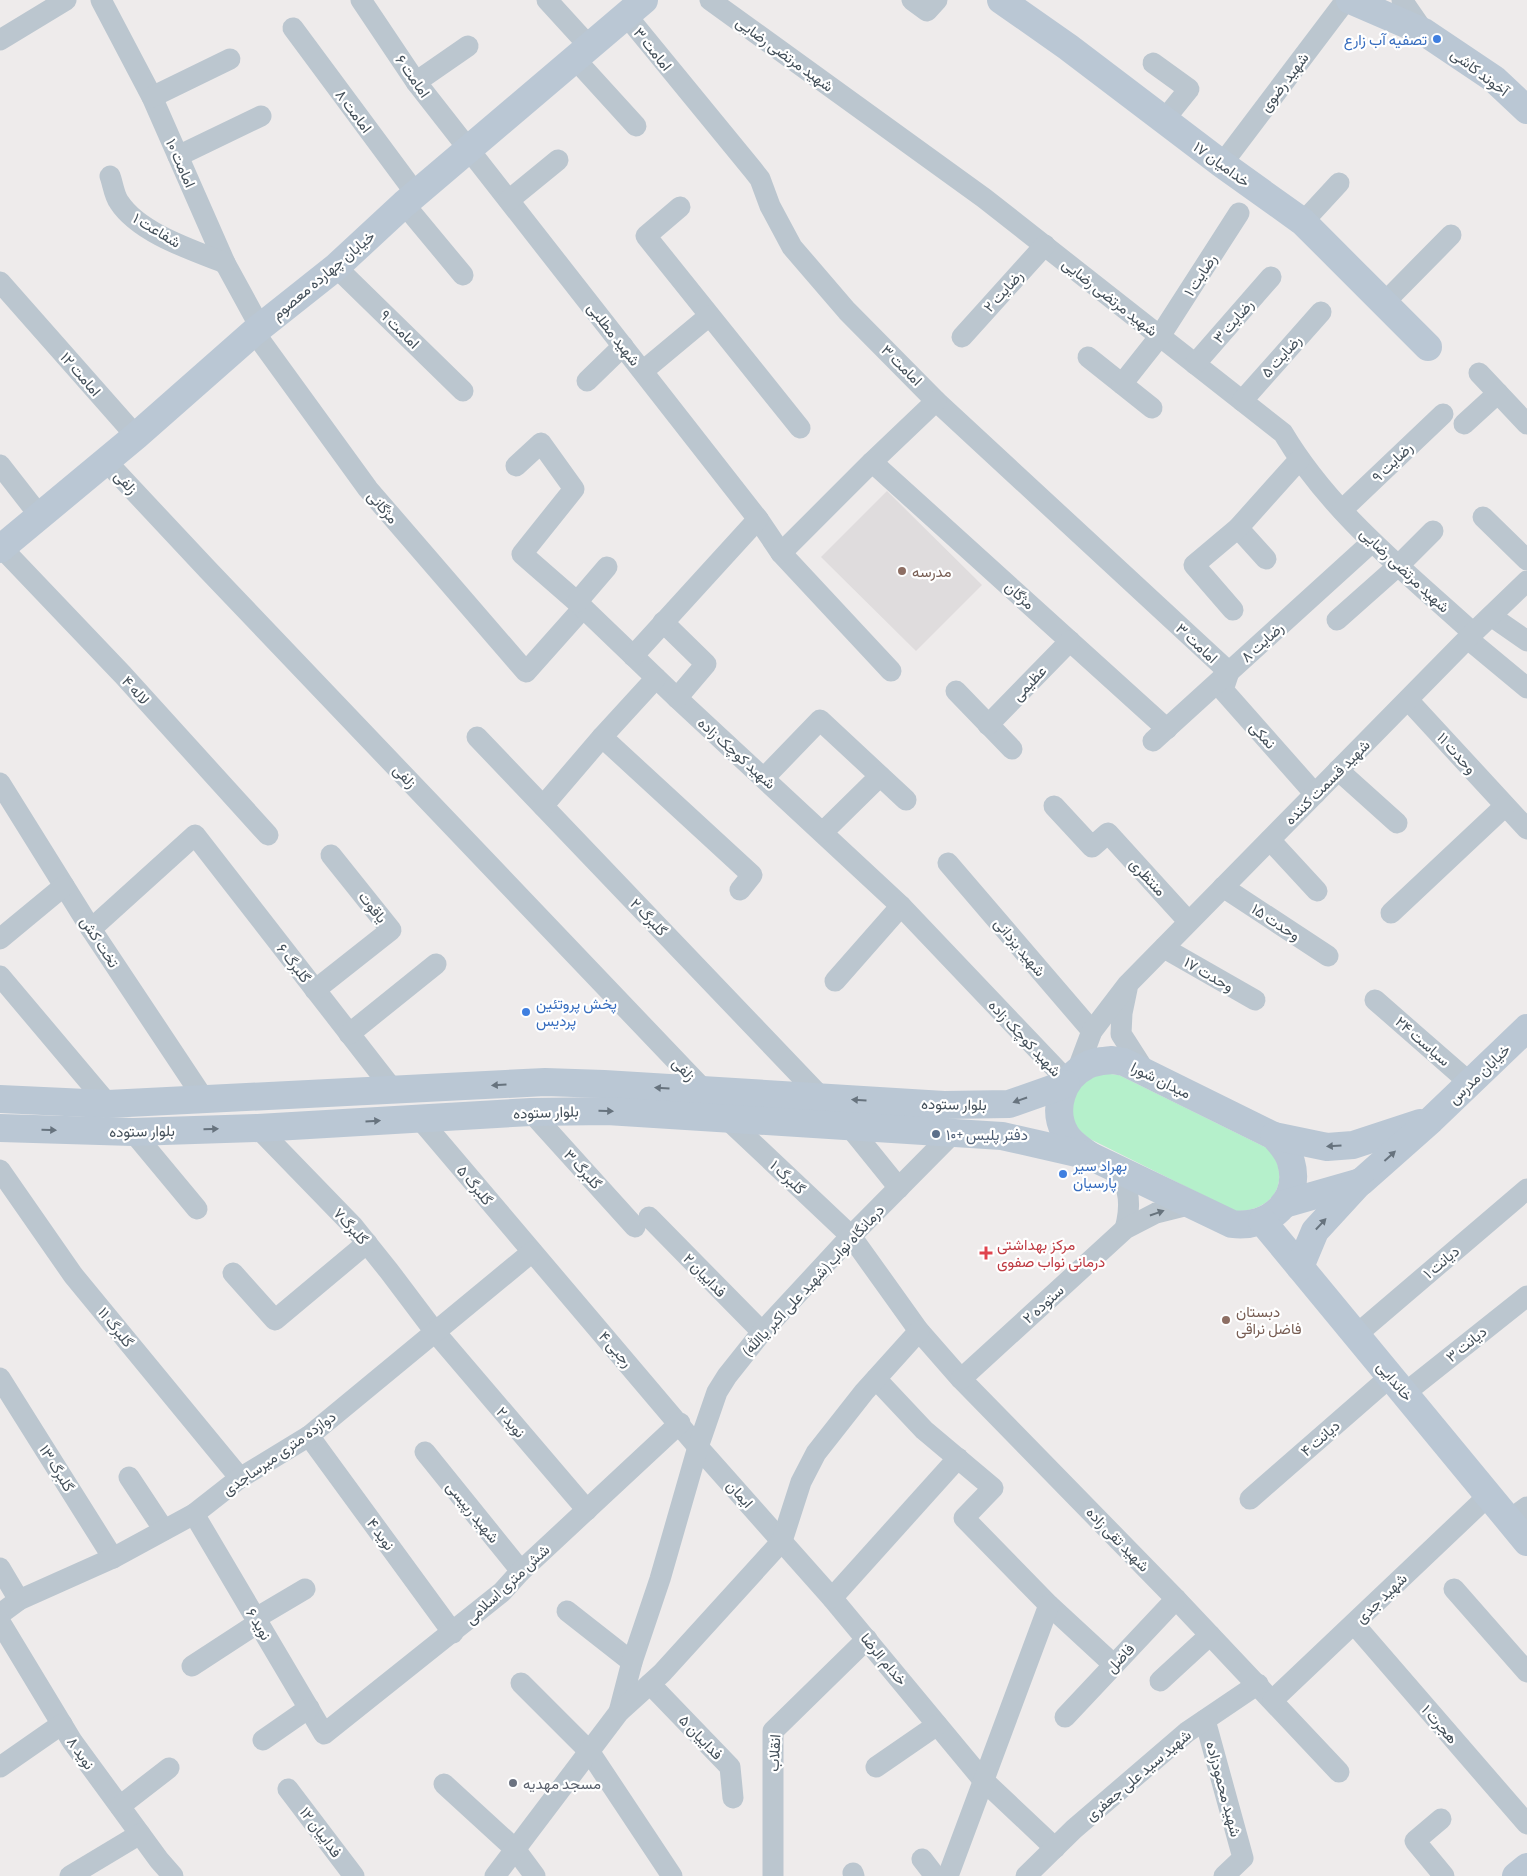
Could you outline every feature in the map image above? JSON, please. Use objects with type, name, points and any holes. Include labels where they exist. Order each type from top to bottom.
[{"type":"main road","name":"خدامیان ۱۷","points":[[1001,0],[1068,47],[1222,164],[1304,222],[1428,347]]},
{"type":"main road","name":"آخوند کاشی","points":[[1348,0],[1424,32],[1494,79],[1527,110]]},
{"type":"main road","name":"خیابان چهارده معصوم","points":[[1,548],[136,436],[257,330],[336,267],[410,199],[635,8]]},
{"type":"main road","name":"خیابان مدرس","points":[[1300,1267],[1315,1231],[1360,1182],[1431,1120],[1527,1028]]},
{"type":"main road","name":"میدان شورا","points":[[1072,1078],[1087,1065],[1099,1061],[1112,1060],[1124,1062],[1274,1136],[1286,1150],[1291,1162],[1293,1176],[1291,1191],[1284,1204]]},
{"type":"main road","name":"بلوار ستوده","points":[[0,1099],[108,1104],[545,1082],[944,1105],[1009,1104],[1072,1078]]},
{"type":"main road","points":[[1072,1078],[1061,1095],[1059,1108],[1060,1120],[1065,1133],[1072,1143],[1090,1156],[1232,1224],[1250,1224],[1262,1221],[1275,1214],[1284,1204],[1360,1182]]},
{"type":"main road","name":"بلوار ستوده","points":[[0,1128],[133,1132],[258,1128],[531,1112],[607,1111],[1002,1136],[1090,1156]]},
{"type":"main road","points":[[1274,1136],[1327,1147],[1353,1145],[1431,1120]]},
{"type":"main road","name":"خاندایی","points":[[1262,1221],[1489,1495],[1518,1513],[1527,1542]]},
{"type":"main road","points":[[1516,1876],[1527,1867]]},
{"type":"street","points":[[0,40],[36,7],[66,0]]},
{"type":"street","name":"امامت ۱۰","points":[[101,0],[152,97],[225,263],[257,330]]},
{"type":"street","name":"امامت ۶","points":[[362,0],[416,82],[468,149]]},
{"type":"street","points":[[546,0],[636,126]]},
{"type":"street","name":"شهید مرتضی رضایی","points":[[710,0],[984,198],[1283,433],[1299,460],[1372,542],[1399,565],[1527,688]]},
{"type":"street","points":[[912,0],[927,11],[936,0]]},
{"type":"street","name":"شهید رضوی","points":[[1222,164],[1348,0]]},
{"type":"street","points":[[1402,0],[1424,32]]},
{"type":"street","name":"امامت ۳","points":[[635,8],[760,179],[770,206],[792,247],[847,311],[936,401],[1229,672]]},
{"type":"street","name":"امامت ۸","points":[[292,28],[463,275]]},
{"type":"street","points":[[416,82],[468,46]]},
{"type":"street","points":[[152,97],[230,59]]},
{"type":"street","points":[[1153,63],[1189,89],[1164,120]]},
{"type":"street","points":[[178,156],[261,116]]},
{"type":"street","name":"شهید مطلبی","points":[[468,149],[758,519],[781,553],[892,671]]},
{"type":"street","points":[[508,200],[558,160]]},
{"type":"street","name":"شفاعت ۱","points":[[110,176],[118,201],[141,224],[173,241],[225,263]]},
{"type":"street","points":[[1304,222],[1339,183]]},
{"type":"street","points":[[680,207],[646,236],[708,316],[800,428]]},
{"type":"street","name":"رضایت ۱","points":[[1122,384],[1160,336],[1239,214]]},
{"type":"street","points":[[1384,303],[1451,235]]},
{"type":"street","name":"رضایت ۲","points":[[962,337],[1045,245]]},
{"type":"street","name":"امامت ۹","points":[[336,267],[464,391]]},
{"type":"street","name":"رضایت ۳","points":[[1195,364],[1271,277]]},
{"type":"street","name":"امامت ۱۲","points":[[0,282],[136,436]]},
{"type":"street","name":"رضایت ۵","points":[[1242,401],[1321,312]]},
{"type":"street","points":[[643,372],[708,316]]},
{"type":"street","name":"مژگانی","points":[[257,330],[368,489],[526,672],[580,605]]},
{"type":"street","points":[[587,380],[623,346]]},
{"type":"street","points":[[1088,357],[1152,408]]},
{"type":"street","points":[[1479,374],[1527,424]]},
{"type":"street","points":[[1464,424],[1498,393]]},
{"type":"street","points":[[781,553],[936,401]]},
{"type":"street","name":"رضایت ۹","points":[[1342,510],[1443,414]]},
{"type":"street","name":"شهید کوچک زاده","points":[[516,466],[541,443],[574,489],[522,554],[580,605],[901,906],[1058,1071],[1072,1078]]},
{"type":"street","name":"زلفی","points":[[105,460],[705,1091]]},
{"type":"street","points":[[1233,610],[1194,565],[1238,528],[1299,460]]},
{"type":"street","name":"مژگان","points":[[872,462],[1070,641],[1160,735]]},
{"type":"street","points":[[0,465],[39,515]]},
{"type":"street","points":[[1483,517],[1527,560]]},
{"type":"street","points":[[633,656],[758,519]]},
{"type":"street","points":[[1238,528],[1266,559]]},
{"type":"street","points":[[1337,620],[1399,565],[1432,531]]},
{"type":"street","name":"رضایت ۸","points":[[1160,735],[1372,542]]},
{"type":"street","name":"لاله ۴","points":[[1,548],[123,674],[268,835]]},
{"type":"street","points":[[580,605],[607,567]]},
{"type":"street","name":"شهید قسمت کننده","points":[[1072,1078],[1092,1031],[1128,984],[1188,921],[1527,581]]},
{"type":"street","points":[[1492,616],[1527,641]]},
{"type":"street","points":[[663,622],[706,664],[677,698]]},
{"type":"street","name":"عظیمی","points":[[988,724],[1070,641]]},
{"type":"street","name":"نمکی","points":[[1229,672],[1222,690],[1315,794]]},
{"type":"street","points":[[543,806],[656,678]]},
{"type":"street","points":[[956,691],[1012,749]]},
{"type":"street","name":"وحدت ۱۱","points":[[1408,700],[1527,829]]},
{"type":"street","points":[[764,778],[820,720],[906,800]]},
{"type":"street","name":"گلبرگ ۲","points":[[477,737],[822,1098]]},
{"type":"street","points":[[602,737],[752,875],[740,890]]},
{"type":"street","points":[[1338,770],[1396,823]]},
{"type":"street","points":[[823,832],[880,776]]},
{"type":"street","name":"تخت کش","points":[[0,783],[91,929],[204,1099]]},
{"type":"street","name":"منتظری","points":[[1054,806],[1092,848],[1108,833],[1188,921]]},
{"type":"street","points":[[1391,912],[1505,806]]},
{"type":"street","name":"گلبرگ ۶","points":[[91,929],[195,835],[394,1091]]},
{"type":"street","points":[[1270,840],[1316,891]]},
{"type":"street","name":"یاقوت","points":[[315,990],[391,930],[331,855]]},
{"type":"street","name":"شهید یزدانی","points":[[948,863],[1092,1031]]},
{"type":"street","points":[[0,939],[64,886]]},
{"type":"street","name":"وحدت ۱۵","points":[[1224,887],[1328,956]]},
{"type":"street","points":[[835,980],[901,906]]},
{"type":"street","name":"وحدت ۱۷","points":[[1164,948],[1255,1000]]},
{"type":"street","points":[[349,1034],[436,964]]},
{"type":"street","points":[[0,976],[108,1104]]},
{"type":"street","points":[[1128,984],[1122,1013],[1121,1034],[1146,1073]]},
{"type":"street","name":"سیاست ۲۴","points":[[1376,1000],[1470,1083]]},
{"type":"street","name":"گلبرگ ۳","points":[[531,1112],[642,1222]]},
{"type":"street","name":"گلبرگ ۱","points":[[725,1117],[851,1236],[919,1331]]},
{"type":"street","name":"گلبرگ ۵","points":[[418,1118],[532,1252]]},
{"type":"street","points":[[848,1125],[899,1188]]},
{"type":"street","name":"گلبرگ۷","points":[[258,1128],[336,1208],[367,1244],[435,1332]]},
{"type":"street","points":[[133,1132],[197,1210]]},
{"type":"street","name":"درمانگاه نواب (شهید علی اکبر یاالله)","points":[[619,1712],[632,1662],[672,1542],[698,1447],[717,1392],[727,1376],[762,1332],[851,1236],[954,1132]]},
{"type":"street","points":[[1118,1169],[1125,1180],[1130,1202],[1125,1229]]},
{"type":"street","name":"گلبرگ ۱۱","points":[[0,1170],[73,1275],[240,1478]]},
{"type":"street","name":"دیانت ۱","points":[[1356,1335],[1527,1189]]},
{"type":"street","name":"ستوده ۲","points":[[962,1379],[1125,1229],[1156,1213],[1192,1204]]},
{"type":"street","name":"فداییان ۲","points":[[642,1222],[762,1332]]},
{"type":"street","points":[[233,1273],[275,1320],[367,1244]]},
{"type":"street","name":"دوازده متری میرساجدی","points":[[0,1614],[19,1600],[113,1558],[194,1514],[240,1478],[308,1436],[532,1252]]},
{"type":"street","name":"رجبی ۴","points":[[532,1252],[680,1423],[698,1447]]},
{"type":"street","name":"دیانت ۳","points":[[1398,1384],[1527,1296]]},
{"type":"street","points":[[495,1876],[619,1712],[662,1673],[782,1541],[801,1482],[816,1453],[876,1379],[919,1331]]},
{"type":"street","name":"شهید تقی زاده","points":[[919,1331],[962,1379],[1258,1684],[1339,1772]]},
{"type":"street","name":"نوید ۲","points":[[435,1332],[587,1510]]},
{"type":"street","name":"گلبرگ ۱۳","points":[[0,1378],[113,1558]]},
{"type":"street","points":[[876,1379],[924,1430],[993,1488],[964,1518],[1049,1605],[1114,1665]]},
{"type":"street","name":"دیانت ۴","points":[[1250,1499],[1398,1384]]},
{"type":"street","name":"شش متری اسلامی","points":[[324,1734],[502,1592],[521,1571],[680,1423]]},
{"type":"street","name":"نوید ۴","points":[[308,1436],[453,1632]]},
{"type":"street","name":"ایمان","points":[[698,1447],[782,1541]]},
{"type":"street","name":"شهید رپیسی","points":[[426,1452],[521,1571]]},
{"type":"street","points":[[832,1598],[958,1458]]},
{"type":"street","points":[[130,1477],[164,1530]]},
{"type":"street","name":"شهید جدی","points":[[1273,1700],[1489,1495]]},
{"type":"street","name":"نوید ۶","points":[[194,1514],[324,1734]]},
{"type":"street","name":"خدام الرضا","points":[[782,1541],[867,1639],[983,1780],[1055,1848]]},
{"type":"street","points":[[0,1568],[19,1600]]},
{"type":"street","points":[[192,1666],[305,1589]]},
{"type":"street","points":[[1454,1589],[1527,1672]]},
{"type":"street","name":"فاضل","points":[[1065,1717],[1176,1599]]},
{"type":"street","points":[[948,1876],[1049,1605]]},
{"type":"street","points":[[567,1610],[632,1662]]},
{"type":"street","name":"نوید ۸","points":[[0,1622],[72,1741],[173,1876]]},
{"type":"street","name":"هجرت ۱","points":[[1354,1624],[1527,1824]]},
{"type":"street","points":[[1160,1681],[1210,1635]]},
{"type":"street","name":"انقلاب","points":[[773,1876],[773,1731],[867,1639]]},
{"type":"street","points":[[521,1683],[589,1751],[672,1876]]},
{"type":"street","name":"فداییان ۵","points":[[650,1684],[730,1766],[733,1798]]},
{"type":"street","name":"شهید سید علی جعفری","points":[[1026,1876],[1055,1848],[1187,1732],[1258,1684]]},
{"type":"street","points":[[263,1740],[309,1708]]},
{"type":"street","name":"شهید محمودزاده","points":[[1205,1720],[1243,1858],[1224,1876]]},
{"type":"street","points":[[0,1767],[62,1724]]},
{"type":"street","points":[[876,1766],[937,1725]]},
{"type":"street","points":[[120,1806],[169,1768]]},
{"type":"street","points":[[444,1784],[514,1850],[535,1876]]},
{"type":"street","name":"فداییان ۱۲","points":[[288,1789],[354,1876]]},
{"type":"street","points":[[1441,1819],[1415,1841],[1444,1876]]},
{"type":"street","points":[[70,1876],[140,1834]]},
{"type":"shaded area","name":"مدرسه","points":[[887,491],[982,585],[916,651],[821,557]]},
{"type":"green space","points":[[1102,1073],[1119,1075],[1271,1150],[1277,1162],[1279,1173],[1275,1193],[1268,1201],[1259,1206],[1248,1210],[1235,1211],[1088,1138],[1077,1128],[1071,1113],[1074,1093],[1081,1083]]},
{"type":"place","name":"تصفیه آب زارع","points":[[1437,39]]},
{"type":"place","name":"مدرسه","points":[[902,571]]},
{"type":"place","name":"پخش پروتئین پردیس","points":[[526,1012]]},
{"type":"place","name":"دفتر پلیس +۱۰","points":[[936,1134]]},
{"type":"place","name":"بهراد سیر پارسیان","points":[[1063,1174]]},
{"type":"place","name":"مرکز بهداشتی درمانی نواب صفوی","points":[[986,1253]]},
{"type":"place","name":"دبستان فاضل نراقی","points":[[1226,1320]]},
{"type":"place","name":"مسجد مهدیه","points":[[513,1783]]}]
